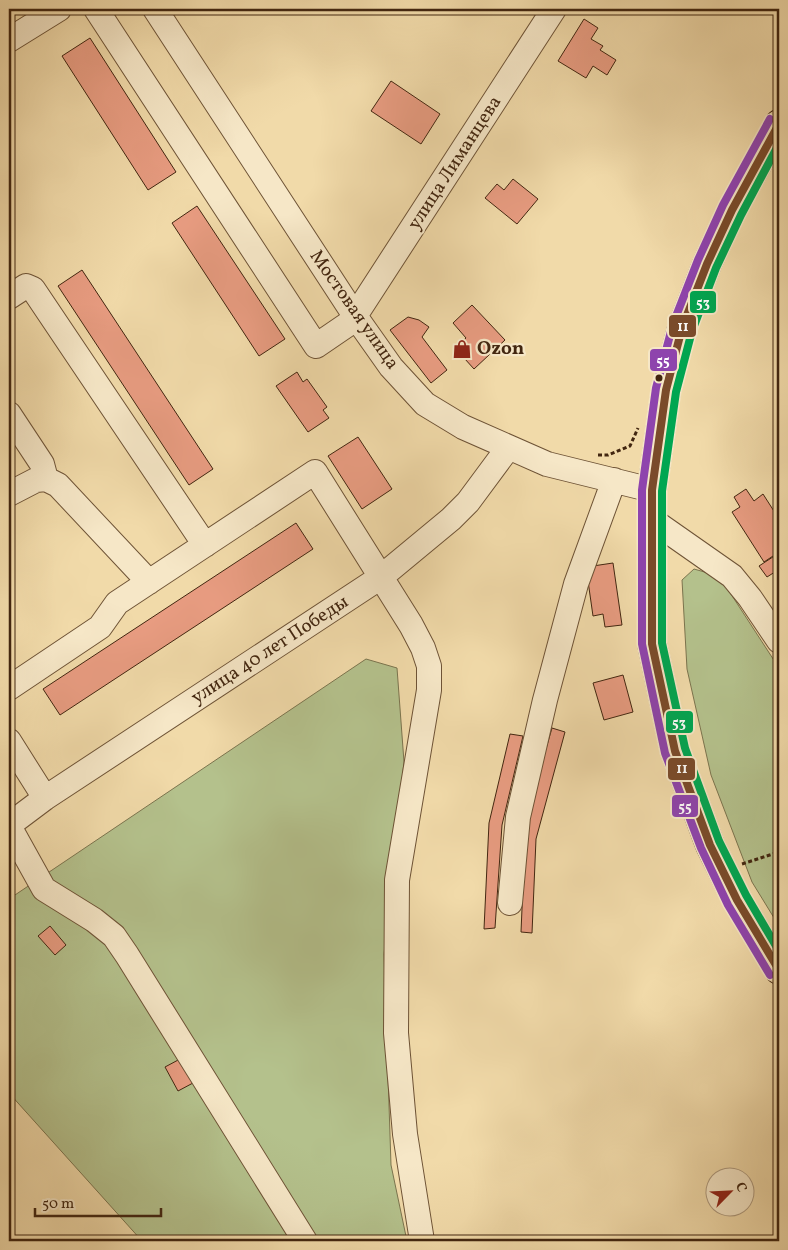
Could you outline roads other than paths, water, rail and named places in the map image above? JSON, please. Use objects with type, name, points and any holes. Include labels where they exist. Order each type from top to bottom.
[{"type":"main road","points":[[779,124],[732,210],[707,264],[682,328],[666,390],[652,490],[652,644],[675,751],[710,845],[737,900],[779,970]]},
{"type":"street","points":[[9,40],[59,9]]},
{"type":"street","points":[[96,9],[316,346],[356,317]]},
{"type":"street","name":"Мостовая улица","points":[[155,9],[356,317],[391,367],[425,404],[463,427],[547,464],[652,490]]},
{"type":"street","name":"улица Лиманцева","points":[[356,317],[554,9]]},
{"type":"street","points":[[9,297],[26,286],[33,289],[205,545]]},
{"type":"street","points":[[9,414],[42,464],[46,479]]},
{"type":"street","name":"улица 40 лет Победы","points":[[9,825],[45,798],[381,577],[451,519],[468,502],[508,448]]},
{"type":"street","points":[[9,688],[100,627],[117,603],[315,472],[411,625],[423,648],[429,666],[429,690],[397,880],[396,1033],[405,1134],[422,1241]]},
{"type":"street","points":[[9,494],[36,480],[46,479],[58,485],[149,582]]},
{"type":"street","points":[[510,903],[518,817],[545,700],[576,584],[614,480]]},
{"type":"street","points":[[652,520],[732,576],[750,598],[779,642]]},
{"type":"street","points":[[9,741],[45,798]]},
{"type":"street","points":[[9,825],[44,889],[94,920],[114,936],[305,1241]]},
{"type":"place","name":"Ozon","points":[[462,349]]}]
